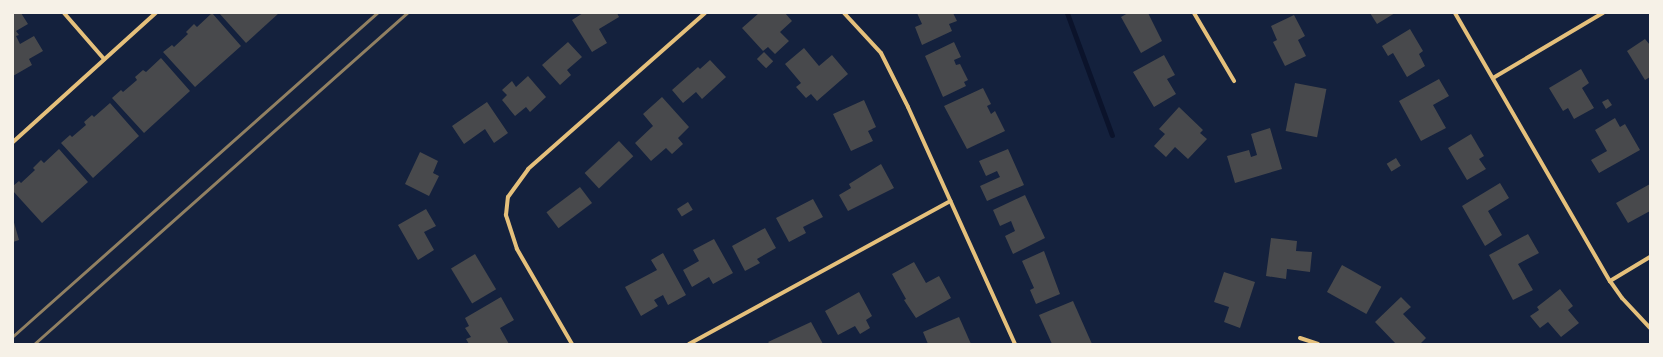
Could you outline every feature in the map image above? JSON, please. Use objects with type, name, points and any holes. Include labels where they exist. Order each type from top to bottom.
[{"type":"street","points":[[64,13],[104,59]]},
{"type":"street","points":[[13,142],[156,13]]},
{"type":"street","points":[[572,344],[517,249],[506,215],[508,197],[517,181],[705,13]]},
{"type":"street","points":[[844,13],[881,53],[1015,344]]},
{"type":"street","points":[[1194,13],[1234,82]]},
{"type":"street","points":[[1455,13],[1610,281],[1622,298],[1650,328]]},
{"type":"street","points":[[1493,78],[1603,13]]},
{"type":"street","points":[[689,344],[950,201]]},
{"type":"street","points":[[1610,281],[1650,257]]},
{"type":"street","points":[[1300,338],[1318,344]]},
{"type":"building","points":[[13,13],[21,13],[28,24],[16,31],[19,35],[16,36],[20,44],[34,36],[43,51],[29,59],[32,65],[13,76]]},
{"type":"building","points":[[212,13],[241,46],[195,87],[163,52],[172,45],[174,47],[188,34],[186,32],[194,24],[197,27]]},
{"type":"building","points":[[219,13],[279,13],[246,43]]},
{"type":"building","points":[[583,13],[617,13],[619,17],[599,29],[607,43],[592,52],[572,20]]},
{"type":"building","points":[[759,13],[785,13],[792,21],[780,32],[789,41],[775,54],[768,47],[763,51],[742,28]]},
{"type":"building","points":[[917,13],[953,13],[957,21],[949,24],[952,31],[922,45],[915,27],[922,24]]},
{"type":"building","points":[[1128,13],[1148,13],[1162,41],[1141,53],[1121,17]]},
{"type":"building","points":[[1370,13],[1395,13],[1377,24]]},
{"type":"building","points":[[1294,15],[1305,36],[1298,40],[1306,56],[1285,66],[1273,42],[1277,40],[1271,26]]},
{"type":"building","points":[[1410,29],[1423,51],[1419,54],[1425,66],[1407,77],[1393,53],[1388,56],[1382,46]]},
{"type":"building","points":[[1645,39],[1650,45],[1650,77],[1645,80],[1627,51]]},
{"type":"building","points":[[568,42],[582,57],[567,70],[571,75],[560,85],[542,65]]},
{"type":"building","points":[[954,42],[961,57],[954,60],[956,65],[960,64],[968,80],[964,82],[966,86],[943,97],[925,56]]},
{"type":"building","points":[[804,48],[819,66],[832,55],[848,74],[817,101],[811,94],[806,98],[796,87],[801,83],[785,64]]},
{"type":"building","points":[[764,52],[773,61],[766,68],[757,59]]},
{"type":"building","points":[[1164,55],[1175,75],[1167,79],[1176,94],[1154,107],[1133,72]]},
{"type":"building","points":[[161,58],[190,91],[144,133],[112,98],[121,90],[123,92],[137,80],[135,77],[143,70],[146,72]]},
{"type":"building","points":[[710,60],[726,77],[702,99],[696,92],[683,103],[672,90],[698,67],[700,69]]},
{"type":"building","points":[[1581,69],[1589,83],[1582,88],[1594,108],[1574,119],[1568,108],[1563,111],[1549,88]]},
{"type":"building","points":[[528,76],[546,97],[530,112],[526,107],[515,116],[502,100],[507,95],[502,90],[512,81],[516,87]]},
{"type":"building","points":[[1439,79],[1449,96],[1433,105],[1446,128],[1421,141],[1399,101]]},
{"type":"building","points":[[1295,83],[1326,89],[1317,137],[1286,131]]},
{"type":"building","points":[[983,88],[991,104],[987,106],[991,114],[995,111],[1005,131],[967,149],[944,106]]},
{"type":"building","points":[[662,97],[689,127],[678,138],[683,144],[672,154],[666,148],[651,161],[635,143],[653,126],[643,114]]},
{"type":"building","points":[[1608,99],[1612,105],[1606,109],[1602,102]]},
{"type":"building","points":[[864,100],[876,127],[868,131],[873,141],[851,151],[833,114]]},
{"type":"building","points":[[487,102],[508,133],[494,143],[485,129],[464,144],[452,126]]},
{"type":"building","points":[[110,103],[139,136],[93,178],[61,143],[70,135],[72,137],[86,125],[84,122],[92,115],[94,117]]},
{"type":"building","points":[[1179,107],[1203,130],[1200,133],[1207,139],[1188,159],[1175,147],[1166,157],[1154,146],[1165,134],[1159,129]]},
{"type":"building","points":[[1615,118],[1620,127],[1625,124],[1640,150],[1599,173],[1591,160],[1607,151],[1595,130]]},
{"type":"building","points":[[1270,128],[1282,169],[1235,183],[1227,156],[1249,150],[1251,157],[1257,155],[1251,134]]},
{"type":"building","points":[[1471,134],[1484,156],[1479,159],[1486,169],[1467,180],[1448,148]]},
{"type":"building","points":[[619,141],[633,156],[599,188],[585,173]]},
{"type":"building","points":[[59,149],[88,182],[42,223],[13,191],[13,186],[19,181],[21,183],[35,170],[33,168],[41,160],[44,163]]},
{"type":"building","points":[[1008,149],[1024,185],[987,201],[980,186],[1000,177],[997,171],[986,176],[979,161]]},
{"type":"building","points":[[420,152],[438,161],[433,173],[439,176],[429,196],[405,184]]},
{"type":"building","points":[[1396,158],[1401,166],[1391,171],[1387,164]]},
{"type":"building","points":[[881,164],[894,188],[848,211],[839,195],[851,188],[849,184]]},
{"type":"building","points":[[1500,183],[1509,198],[1488,211],[1502,235],[1485,246],[1462,206]]},
{"type":"building","points":[[1650,184],[1650,211],[1628,223],[1616,203]]},
{"type":"building","points":[[580,187],[592,203],[558,228],[546,212]]},
{"type":"building","points":[[1025,195],[1045,238],[1013,254],[1005,236],[1015,231],[1011,221],[1000,226],[993,210]]},
{"type":"building","points":[[813,199],[823,217],[803,227],[806,233],[789,242],[776,218]]},
{"type":"building","points":[[688,202],[693,210],[682,217],[677,209]]},
{"type":"building","points":[[426,209],[436,226],[424,232],[434,250],[418,260],[398,225]]},
{"type":"building","points":[[13,219],[19,240],[13,242]]},
{"type":"building","points":[[765,228],[776,248],[757,259],[760,263],[745,271],[732,246]]},
{"type":"building","points":[[1528,234],[1539,253],[1518,264],[1533,290],[1513,300],[1489,255]]},
{"type":"building","points":[[1271,238],[1297,241],[1296,251],[1312,252],[1310,272],[1287,269],[1286,279],[1266,276]]},
{"type":"building","points":[[714,239],[733,273],[713,284],[709,277],[692,287],[683,270],[699,261],[693,250]]},
{"type":"building","points":[[1044,251],[1060,294],[1036,304],[1030,290],[1034,288],[1022,261]]},
{"type":"building","points":[[663,253],[686,295],[668,305],[663,295],[654,300],[658,306],[641,316],[625,287],[657,270],[651,260]]},
{"type":"building","points":[[475,254],[496,289],[472,304],[451,268]]},
{"type":"building","points":[[914,262],[926,283],[939,276],[951,298],[916,318],[904,300],[906,299],[892,274]]},
{"type":"building","points":[[1342,265],[1381,287],[1366,314],[1327,292]]},
{"type":"building","points":[[1224,272],[1255,282],[1240,328],[1224,322],[1229,307],[1214,302]]},
{"type":"building","points":[[1560,289],[1573,306],[1568,310],[1579,323],[1561,337],[1548,322],[1540,328],[1530,316],[1539,310],[1537,307]]},
{"type":"building","points":[[859,292],[872,316],[866,320],[870,328],[860,334],[855,326],[838,335],[825,311]]},
{"type":"building","points":[[501,297],[514,320],[500,328],[509,344],[469,344],[466,339],[471,337],[465,328],[469,326],[465,318]]},
{"type":"building","points":[[1401,297],[1411,307],[1403,314],[1426,338],[1420,344],[1396,344],[1375,322]]},
{"type":"building","points":[[1073,301],[1092,344],[1052,344],[1039,315]]},
{"type":"building","points":[[959,317],[971,344],[928,344],[923,332]]},
{"type":"building","points":[[811,322],[823,344],[770,344],[768,342]]},
{"type":"waterway","points":[[1067,13],[1112,135]]},
{"type":"railway","points":[[13,336],[377,13]]},
{"type":"railway","points":[[34,344],[407,13]]}]
